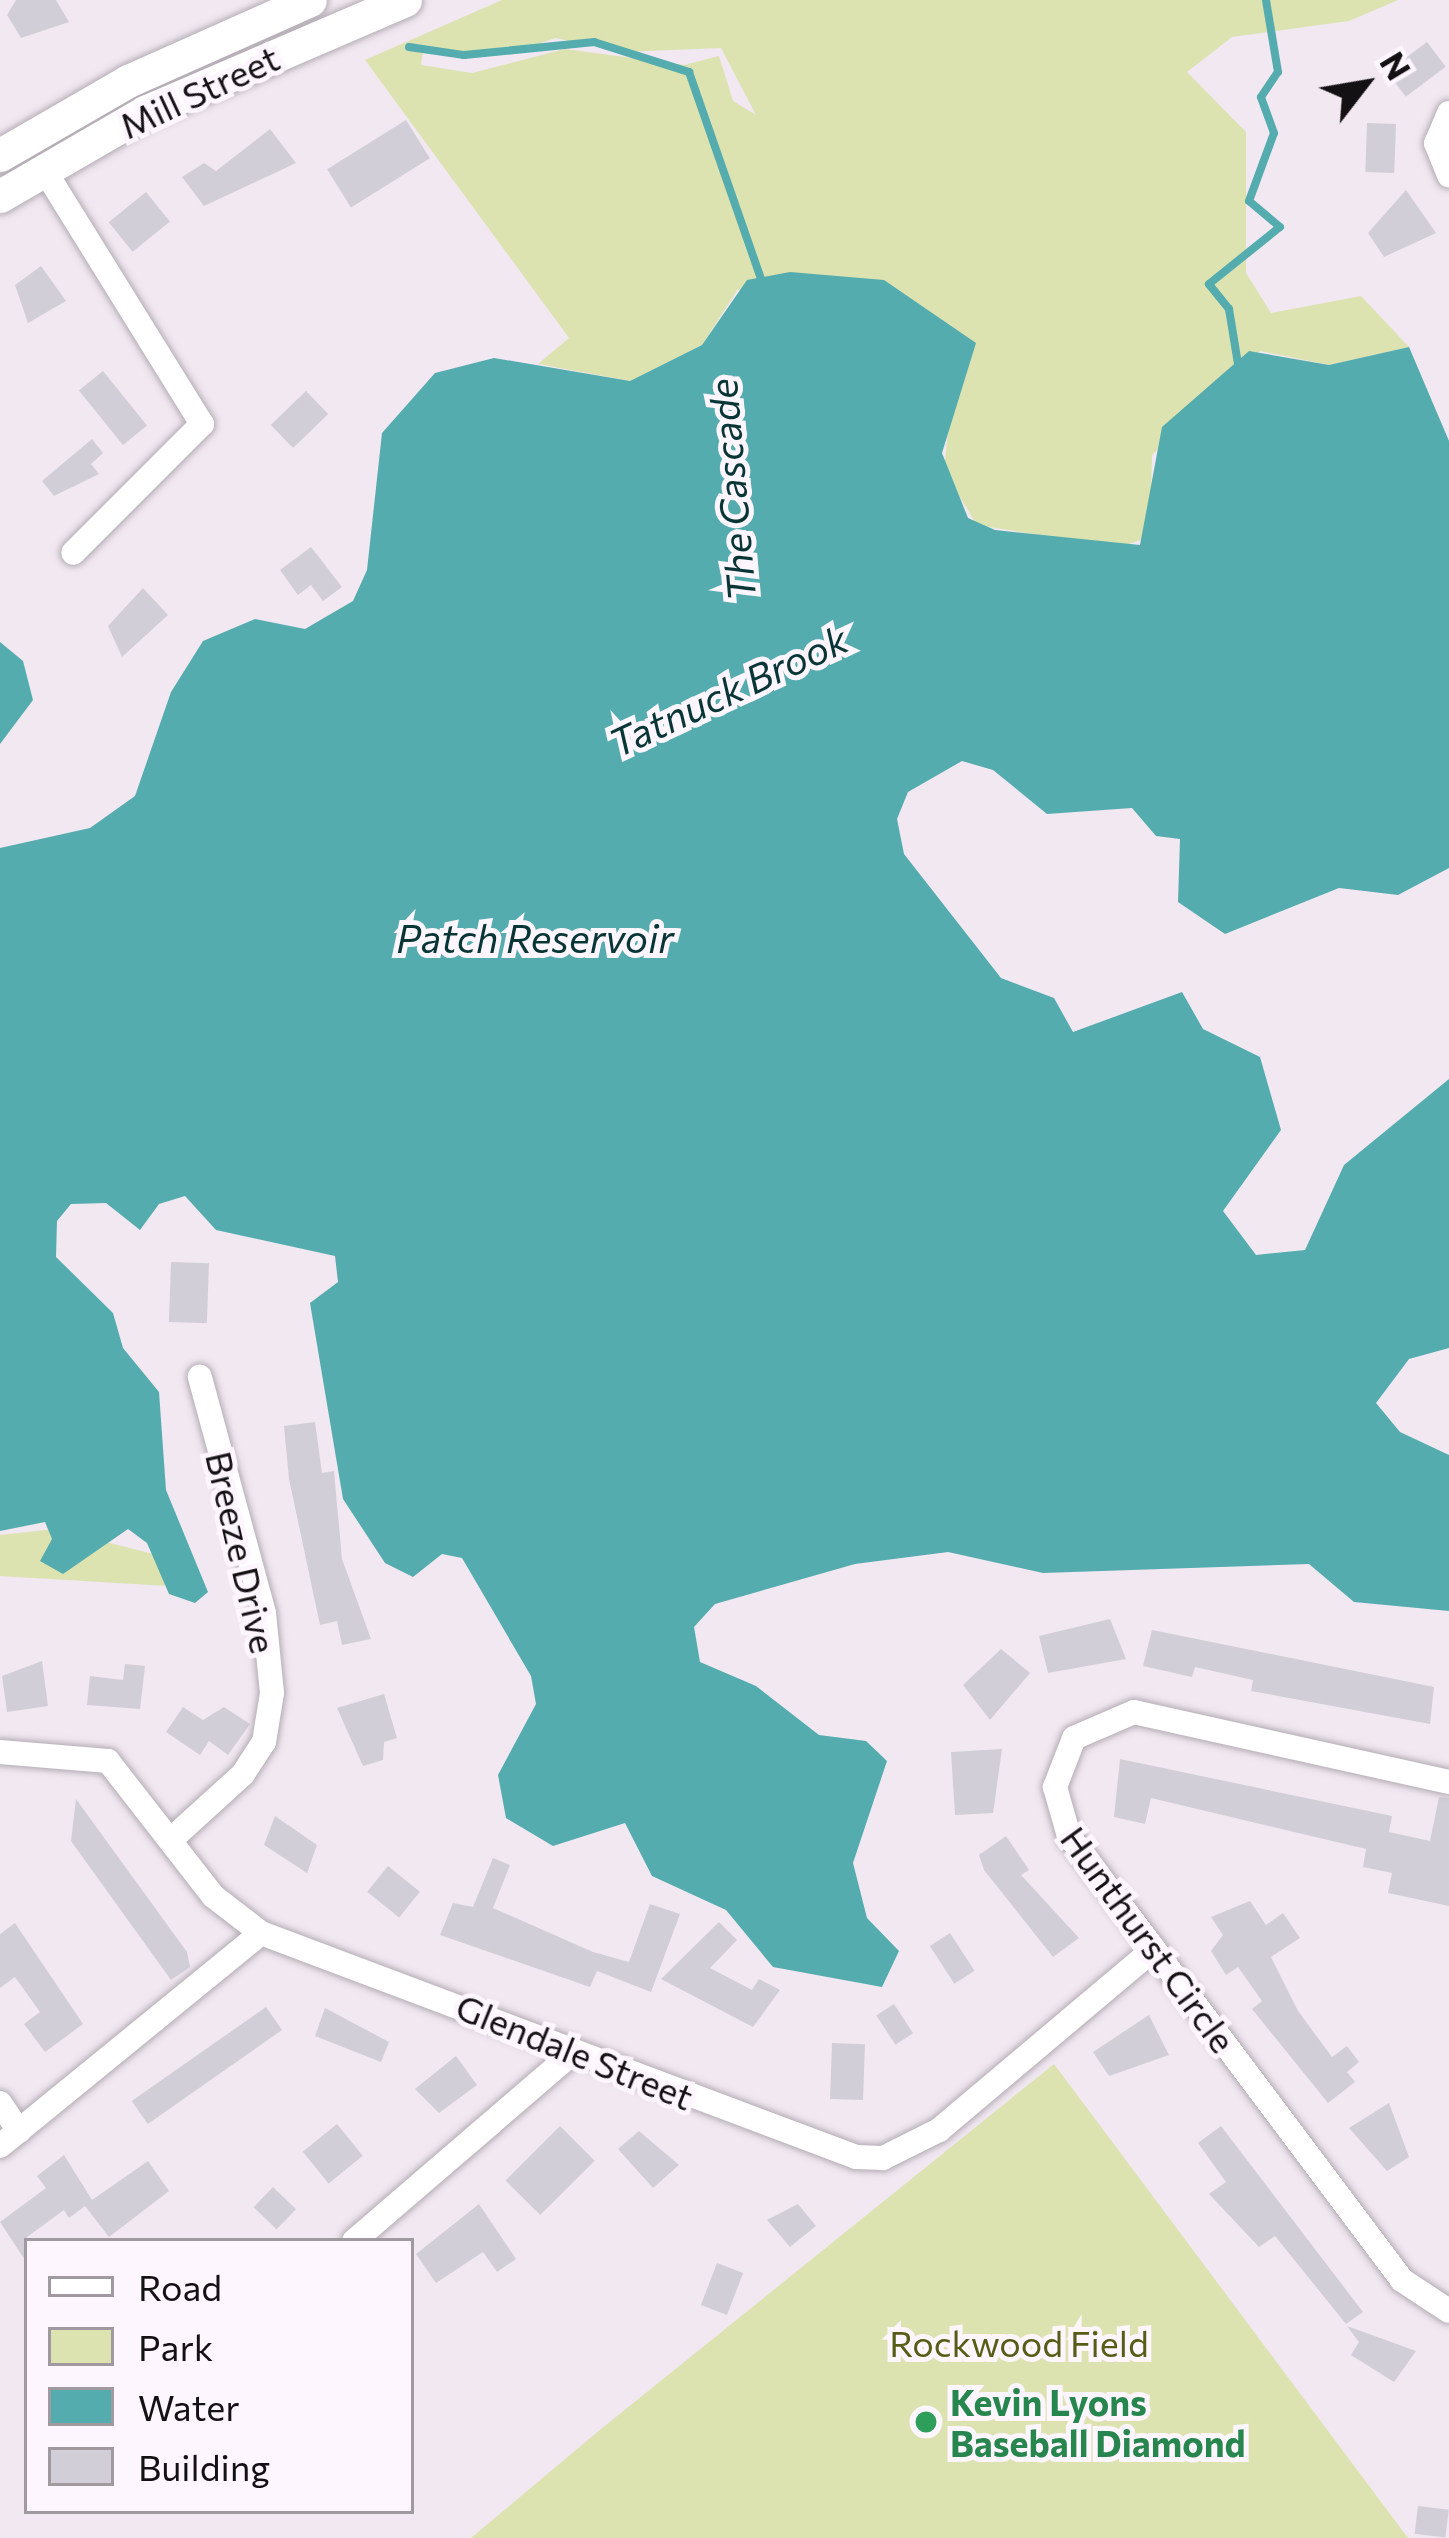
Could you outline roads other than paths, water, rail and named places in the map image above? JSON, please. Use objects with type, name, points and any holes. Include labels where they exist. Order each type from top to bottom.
[{"type":"main road","name":"Mill Street","points":[[0,155],[128,80],[310,0]]},
{"type":"main road","name":"Mill Street","points":[[0,196],[145,112],[405,0]]},
{"type":"street","points":[[1449,113],[1436,143],[1449,176]]},
{"type":"street","points":[[45,170],[202,424],[73,553]]},
{"type":"street","name":"Breeze Drive","points":[[176,1835],[243,1774],[264,1742],[272,1693],[263,1613],[200,1377]]},
{"type":"street","name":"Hunthurst Circle","points":[[1449,1783],[1148,1714],[1095,1722],[1060,1761],[1058,1814],[1402,2280],[1449,2311]]},
{"type":"street","name":"Glendale Street","points":[[0,1752],[108,1762],[176,1835],[213,1896],[261,1933],[574,2051],[799,2143],[884,2158],[939,2130],[1154,1949]]},
{"type":"street","points":[[0,2103],[9,2138],[261,1933]]},
{"type":"street","points":[[357,2238],[574,2051]]},
{"type":"water","name":"Patch Reservoir","points":[[790,272],[884,280],[976,343],[942,453],[968,518],[995,530],[1140,545],[1162,427],[1249,351],[1329,365],[1409,347],[1449,441],[1449,868],[1398,895],[1339,888],[1225,934],[1178,902],[1180,839],[1156,836],[1132,808],[1047,814],[993,770],[962,761],[908,792],[897,819],[904,854],[1001,978],[1054,998],[1073,1032],[1182,992],[1203,1029],[1260,1057],[1281,1130],[1223,1211],[1256,1255],[1305,1250],[1344,1165],[1449,1079],[1449,1348],[1409,1359],[1376,1403],[1400,1432],[1449,1455],[1449,1611],[1354,1602],[1309,1564],[1043,1573],[948,1552],[855,1564],[715,1604],[694,1627],[700,1662],[756,1686],[819,1735],[866,1741],[887,1761],[853,1863],[867,1918],[899,1951],[882,1987],[773,1967],[726,1910],[652,1876],[625,1823],[553,1846],[506,1818],[498,1775],[536,1704],[531,1676],[462,1558],[442,1554],[413,1577],[385,1563],[343,1499],[310,1303],[338,1282],[335,1256],[216,1230],[185,1196],[159,1204],[140,1230],[106,1203],[71,1204],[57,1221],[56,1257],[113,1313],[123,1348],[159,1392],[166,1490],[208,1592],[195,1603],[169,1594],[147,1543],[128,1529],[63,1574],[40,1561],[52,1539],[45,1522],[0,1531],[0,848],[90,828],[135,796],[171,692],[203,641],[255,619],[305,629],[353,601],[367,570],[382,433],[435,373],[494,358],[630,381],[702,345],[747,280]]},
{"type":"water","points":[[0,642],[23,661],[33,700],[0,744]]},
{"type":"waterway","name":"Tatnuck Brook","points":[[1238,364],[1229,309],[1209,284],[1280,227],[1249,201],[1274,133],[1261,97],[1278,72],[1266,0]]},
{"type":"waterway","name":"The Cascade","points":[[409,47],[464,55],[594,42],[689,72],[764,287]]},
{"type":"place","name":"Kevin Lyons Baseball Diamond","points":[[926,2422]]},
{"type":"park label","name":"Rockwood Field","points":[[1019,2343]]}]
